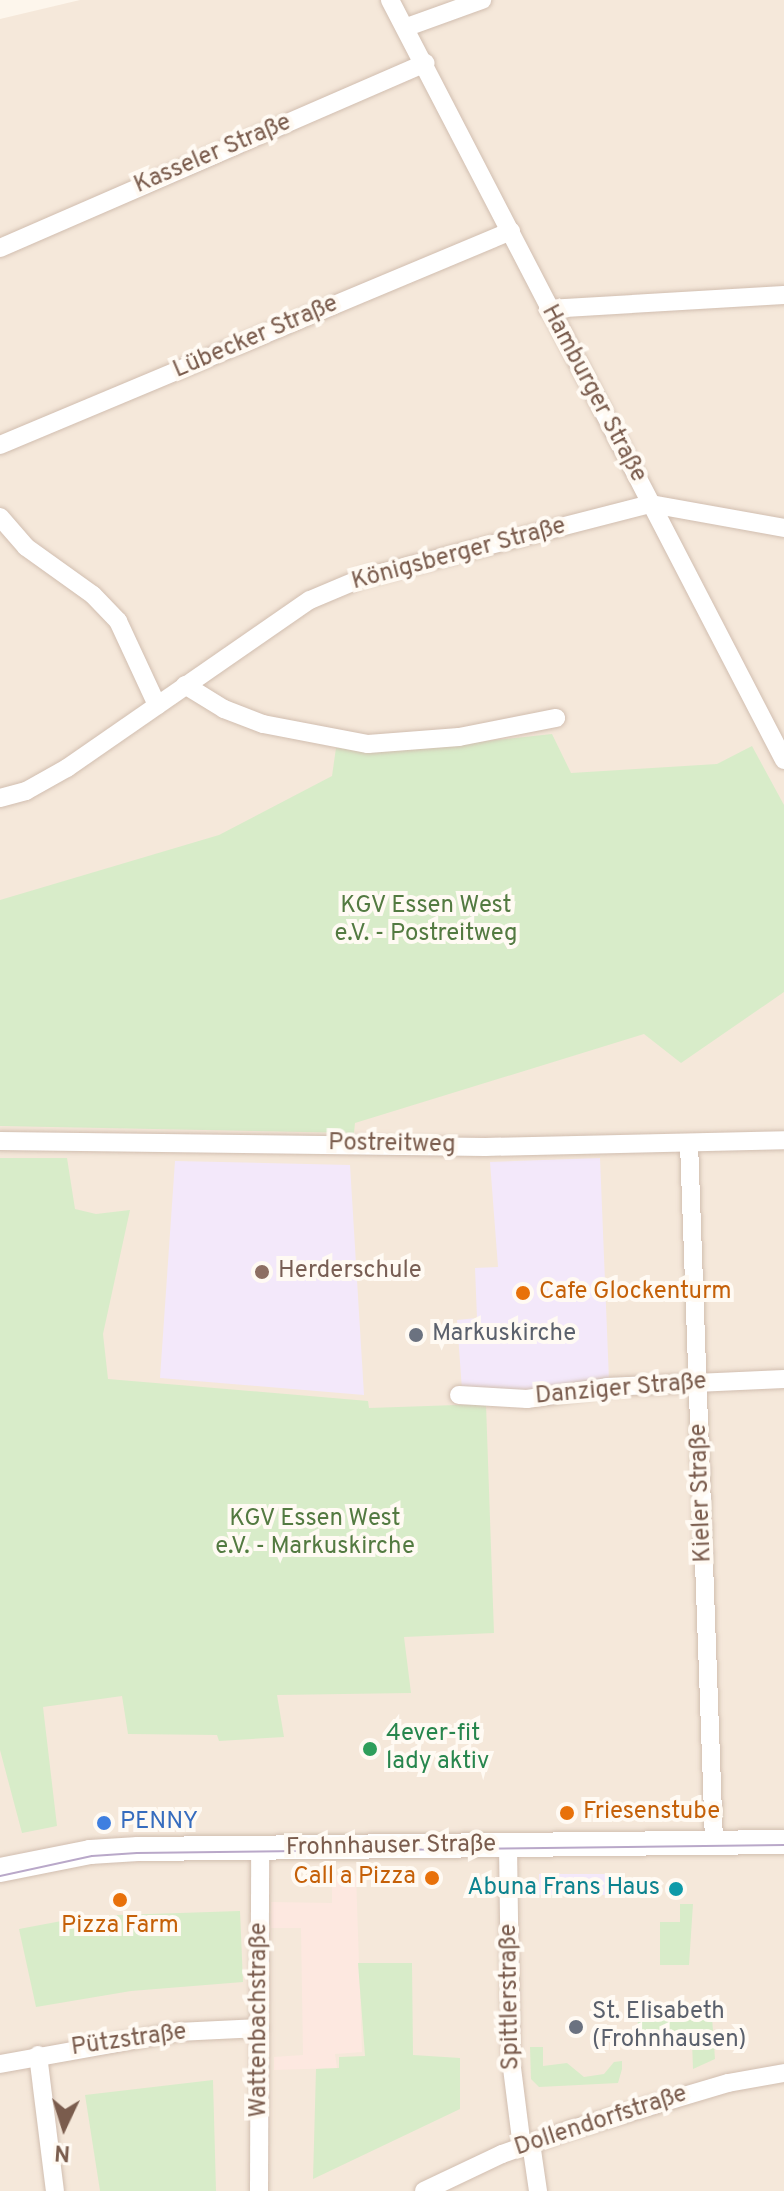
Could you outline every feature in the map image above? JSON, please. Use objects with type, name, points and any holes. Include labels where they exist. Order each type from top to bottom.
[{"type":"main road","name":"Frohnhauser Straße","points":[[0,1870],[90,1852],[784,1842]]},
{"type":"street","name":"Hamburger Straße","points":[[390,0],[426,63],[548,309],[784,760]]},
{"type":"street","points":[[407,27],[473,3]]},
{"type":"street","name":"Kasseler Straße","points":[[0,248],[426,63]]},
{"type":"street","name":"Lübecker Straße","points":[[0,445],[511,231]]},
{"type":"street","points":[[548,309],[784,295]]},
{"type":"street","name":"Königsberger Straße","points":[[0,798],[26,791],[67,768],[310,600],[362,578],[651,504],[784,528]]},
{"type":"street","points":[[0,517],[26,547],[93,595],[118,621],[157,705]]},
{"type":"street","points":[[185,685],[224,709],[263,724],[368,744],[459,737],[556,718]]},
{"type":"street","name":"Postreitweg","points":[[0,1141],[485,1147],[784,1140]]},
{"type":"street","name":"Kieler Straße","points":[[689,1143],[714,1843]]},
{"type":"street","name":"Danziger Straße","points":[[459,1395],[527,1399],[698,1381],[784,1379]]},
{"type":"street","name":"Spittlerstraße","points":[[508,1846],[511,2060],[538,2191]]},
{"type":"street","name":"Wattenbachstraße","points":[[259,2191],[260,1848]]},
{"type":"street","name":"Pützstraße","points":[[0,2064],[177,2032],[260,2028]]},
{"type":"street","points":[[38,2055],[55,2191]]},
{"type":"street","name":"Dollendorfstraße","points":[[424,2191],[527,2145],[639,2107],[784,2073]]},
{"type":"shaded area","points":[[80,0],[784,0],[784,2191],[0,2191],[0,19]]},
{"type":"shaded area","points":[[600,1158],[609,1380],[526,1394],[462,1390],[457,1320],[477,1318],[475,1268],[498,1267],[490,1162]]},
{"type":"shaded area","name":"Herderschule","points":[[175,1161],[350,1165],[364,1395],[160,1378]]},
{"type":"shaded area","points":[[539,1874],[622,1874],[622,1895],[539,1895]]},
{"type":"shaded area","points":[[332,1875],[356,1875],[362,2052],[335,2054],[337,2068],[274,2070],[274,2057],[303,2055],[301,1928],[271,1928],[271,1902],[332,1903]]},
{"type":"green space","name":"KGV Essen West e.V. - Postreitweg","points":[[552,734],[571,773],[717,764],[752,746],[784,805],[784,992],[681,1063],[644,1034],[355,1123],[354,1133],[0,1126],[0,900],[219,835],[332,776],[336,748],[401,750]]},
{"type":"green space","name":"KGV Essen West e.V. - Markuskirche","points":[[0,1158],[67,1158],[75,1209],[96,1214],[130,1210],[103,1334],[108,1379],[368,1401],[369,1408],[486,1404],[494,1633],[404,1637],[411,1693],[277,1695],[284,1737],[219,1741],[217,1735],[128,1734],[122,1696],[43,1707],[57,1826],[22,1833],[0,1750]]},
{"type":"green space","points":[[680,1904],[693,1904],[689,1965],[660,1965],[660,1922],[680,1922]]},
{"type":"green space","points":[[240,1911],[243,1982],[131,1991],[36,2007],[19,1929],[88,1916]]},
{"type":"green space","points":[[358,1963],[412,1963],[413,2055],[460,2058],[460,2109],[313,2179],[316,2069],[339,2068],[339,2057],[365,2056]]},
{"type":"green space","points":[[712,2017],[715,2059],[693,2069],[692,2041],[637,2042],[638,2019]]},
{"type":"green space","points":[[530,2047],[543,2047],[543,2066],[567,2063],[584,2077],[604,2074],[614,2062],[622,2061],[618,2083],[539,2087],[531,2079]]},
{"type":"green space","points":[[213,2080],[216,2191],[100,2191],[85,2095]]},
{"type":"tram line","points":[[0,1876],[92,1856],[137,1853],[784,1845]]},
{"type":"place","name":"Herderschule","points":[[262,1272]]},
{"type":"place","name":"Cafe Glockenturm","points":[[523,1293]]},
{"type":"place","name":"Markuskirche","points":[[416,1335]]},
{"type":"place","name":"4ever-fit lady aktiv","points":[[370,1749]]},
{"type":"place","name":"Friesenstube","points":[[567,1813]]},
{"type":"place","name":"PENNY","points":[[104,1823]]},
{"type":"place","name":"Call a Pizza","points":[[432,1878]]},
{"type":"place","name":"Abuna Frans Haus","points":[[676,1889]]},
{"type":"place","name":"Pizza Farm","points":[[120,1900]]},
{"type":"place","name":"St. Elisabeth (Frohnhausen)","points":[[576,2027]]}]
